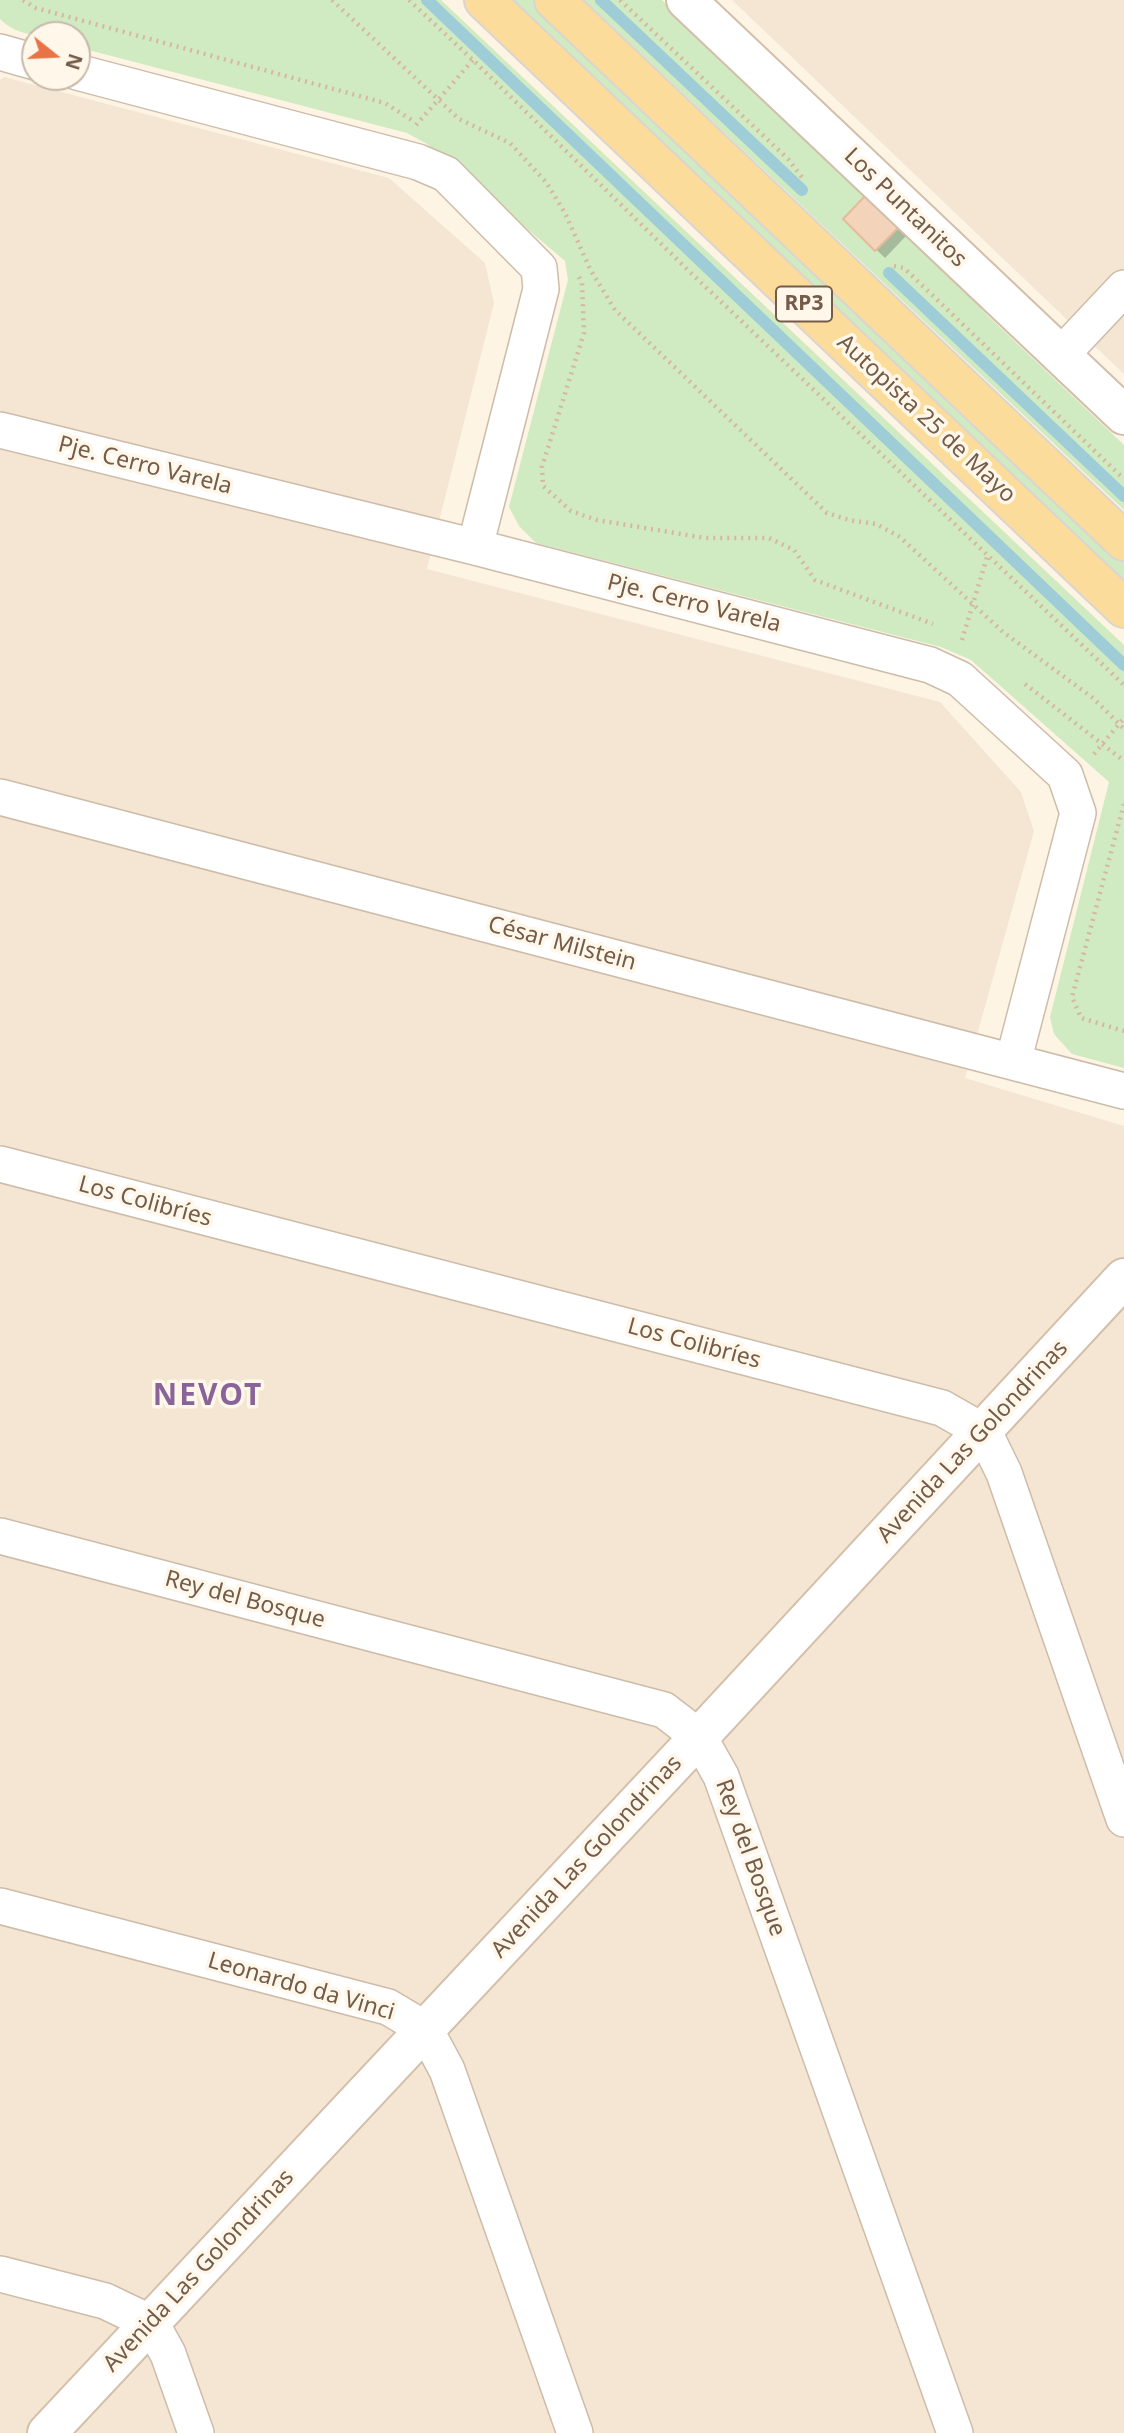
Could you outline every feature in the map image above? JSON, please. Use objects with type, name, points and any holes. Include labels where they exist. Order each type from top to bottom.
[{"type":"main road","name":"Autopista 25 de Mayo","points":[[484,0],[1124,608]]},
{"type":"main road","name":"Autopista 25 de Mayo","points":[[554,0],[1124,541]]},
{"type":"street","name":"Los Puntanitos","points":[[686,0],[1124,415]]},
{"type":"street","points":[[0,52],[21,58]]},
{"type":"street","points":[[91,76],[391,153],[446,174],[539,268],[541,289],[475,548]]},
{"type":"street","points":[[1060,356],[1124,288]]},
{"type":"street","name":"Pje. Cerro Varela","points":[[0,430],[930,665],[960,679],[1065,775],[1078,813],[1013,1062]]},
{"type":"street","name":"César Milstein","points":[[0,797],[1124,1091]]},
{"type":"street","name":"Los Colibríes","points":[[0,1164],[942,1408],[984,1432]]},
{"type":"street","name":"Avenida Las Golondrinas","points":[[47,2433],[984,1432],[1124,1278]]},
{"type":"street","points":[[984,1432],[1004,1473],[1124,1819]]},
{"type":"street","name":"Rey del Bosque","points":[[0,1536],[664,1710],[699,1737],[721,1776],[955,2433]]},
{"type":"street","name":"Leonardo da Vinci","points":[[0,1906],[388,2007],[425,2029]]},
{"type":"street","points":[[425,2029],[447,2070],[575,2433]]},
{"type":"street","points":[[0,2274],[105,2301],[150,2323],[168,2354],[197,2433]]},
{"type":"path","points":[[23,0],[36,8],[385,103],[427,132]]},
{"type":"path","points":[[332,0],[460,119],[510,143],[545,182],[559,203],[590,269],[615,310],[827,513],[876,524],[900,537],[1003,632],[1093,698],[1124,729]]},
{"type":"path","points":[[409,0],[1124,685]]},
{"type":"path","points":[[620,0],[788,159],[806,183]]},
{"type":"path","points":[[391,153],[473,60]]},
{"type":"path","points":[[883,265],[904,268],[1124,479]]},
{"type":"path","points":[[577,272],[582,283],[584,333],[542,467],[543,486],[552,496],[571,511],[597,520],[705,538],[769,538],[794,551],[815,580],[942,627]]},
{"type":"path","points":[[952,675],[988,554]]},
{"type":"path","points":[[951,630],[971,644]]},
{"type":"path","points":[[1019,680],[1124,761]]},
{"type":"path","points":[[1124,804],[1072,997],[1081,1018],[1124,1031]]},
{"type":"shaded area","points":[[732,0],[1124,0],[1124,374]]},
{"type":"shaded area","points":[[4,77],[21,81],[21,91],[57,91],[389,178],[485,263],[494,303],[427,569],[940,702],[1021,792],[1034,831],[965,1078],[1124,1126],[1124,2433],[0,2433],[0,80]]},
{"type":"green space","points":[[0,0],[441,0],[1124,645],[1124,1068],[1072,1054],[1054,1034],[1050,1017],[1109,782],[971,660],[941,647],[536,543],[519,526],[509,507],[568,280],[565,261],[427,144],[407,133],[91,51],[91,21],[21,21],[21,31],[0,19]]},
{"type":"green space","points":[[507,0],[536,0],[1124,561],[1124,585]]},
{"type":"green space","points":[[584,0],[662,0],[939,263],[988,316],[1124,445],[1124,510]]},
{"type":"building","points":[[866,195],[899,227],[875,251],[843,219]]},
{"type":"waterway","points":[[427,0],[1124,665]]},
{"type":"waterway","points":[[601,0],[802,190]]},
{"type":"waterway","points":[[889,273],[1124,496]]},
{"type":"district","name":"NEVOT","points":[[208,1396]]}]
